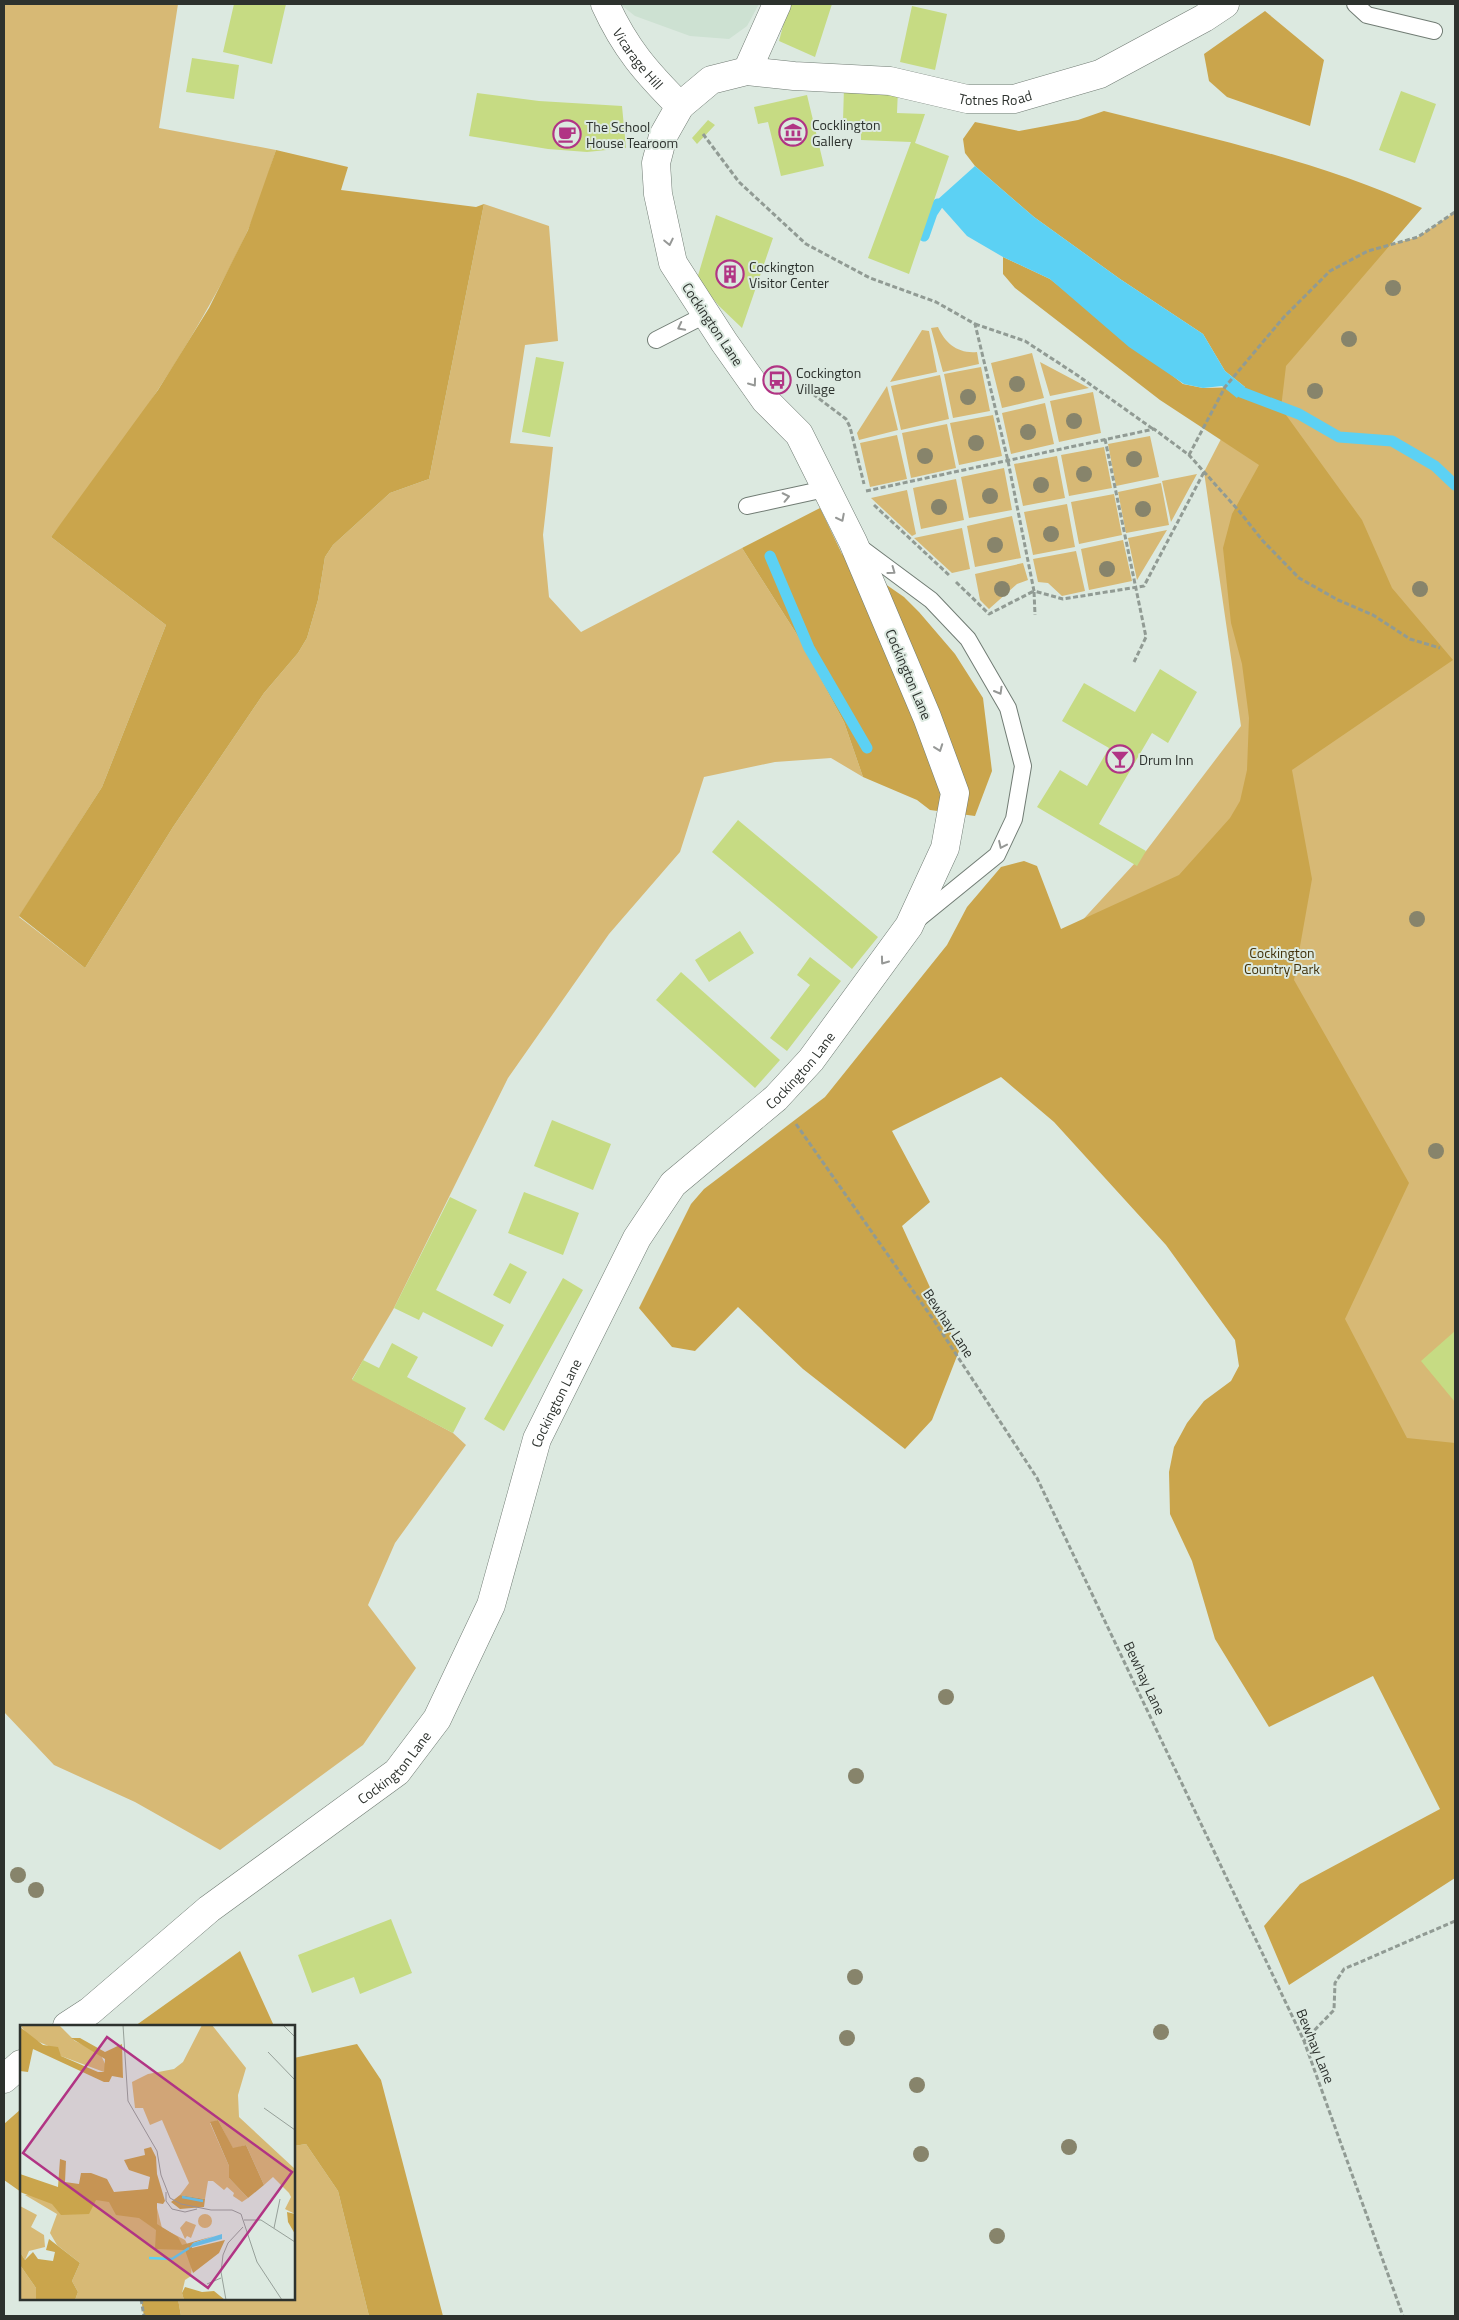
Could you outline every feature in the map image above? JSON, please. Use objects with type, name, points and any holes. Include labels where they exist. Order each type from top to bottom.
[{"type":"street","name":"Vicarage Hill","points":[[605,4],[619,34],[638,63],[680,106]]},
{"type":"street","points":[[747,71],[777,4]]},
{"type":"street","name":"Totnes Road","points":[[747,71],[794,76],[890,81],[968,99],[1014,99],[1100,74],[1204,18],[1225,4]]},
{"type":"street","name":"Cockington Lane","points":[[69,2025],[90,2012],[209,1909],[397,1772],[437,1719],[491,1605],[537,1439],[636,1238],[673,1184],[776,1098],[811,1060],[909,926],[945,848],[955,793],[927,716],[853,542],[799,434],[765,400],[705,315],[673,263],[658,194],[656,163],[663,136],[680,106],[711,80],[747,71]]},
{"type":"street","points":[[4,2080],[20,2065]]},
{"type":"lane","points":[[1355,4],[1367,15],[1434,31]]},
{"type":"lane","points":[[656,340],[705,315]]},
{"type":"lane","points":[[747,506],[825,489]]},
{"type":"lane","points":[[853,542],[931,600],[968,639],[1008,708],[1023,766],[1014,819],[997,856],[909,926]]},
{"type":"path","points":[[680,106],[739,182],[806,244],[870,278],[936,302],[976,324],[1025,341],[1077,375],[1189,455],[1263,541],[1299,578],[1338,600],[1373,615],[1410,639],[1440,648]]},
{"type":"path","points":[[1189,455],[1225,387],[1284,317],[1330,271],[1368,251],[1418,236],[1455,212]]},
{"type":"path","points":[[976,324],[1008,461],[1034,591],[1035,615]]},
{"type":"path","points":[[765,400],[798,384],[846,419],[850,427],[868,499],[989,614],[1034,591],[1062,599],[1144,586],[1204,472]]},
{"type":"path","points":[[865,492],[1105,438],[1154,429]]},
{"type":"path","points":[[1105,438],[1146,637],[1134,662]]},
{"type":"path","name":"Bewhay Lane","points":[[776,1098],[840,1184],[929,1314],[1037,1478],[1304,2041],[1403,2316]]},
{"type":"path","points":[[1304,2041],[1334,2010],[1335,1983],[1344,1969],[1455,1922]]},
{"type":"path","points":[[141,2300],[144,2316]]},
{"type":"shaded area","points":[[620,4],[759,4],[747,26],[729,39],[690,36],[635,16]]},
{"type":"green space","points":[[4,4],[178,4],[159,128],[276,150],[247,232],[205,312],[158,390],[133,427],[51,537],[166,625],[102,787],[19,917],[85,968],[173,827],[264,693],[298,653],[307,638],[318,600],[325,557],[333,545],[390,493],[429,479],[484,204],[549,226],[558,341],[525,345],[510,443],[553,447],[543,535],[549,597],[581,632],[742,548],[796,633],[844,722],[863,777],[831,758],[775,762],[704,777],[680,852],[609,934],[508,1078],[394,1308],[352,1379],[453,1433],[466,1445],[395,1543],[368,1605],[416,1668],[363,1745],[220,1850],[135,1802],[54,1765],[4,1712]]},
{"type":"green space","points":[[1265,11],[1324,60],[1310,126],[1227,97],[1209,81],[1204,54]]},
{"type":"green space","points":[[1104,111],[1266,152],[1345,177],[1422,208],[1286,366],[1281,408],[1362,520],[1392,588],[1453,660],[1292,770],[1312,879],[1294,980],[1409,1183],[1345,1319],[1407,1438],[1455,1443],[1455,1878],[1289,1985],[1264,1926],[1300,1884],[1440,1809],[1373,1676],[1269,1727],[1215,1639],[1192,1561],[1170,1514],[1169,1472],[1174,1447],[1187,1423],[1204,1401],[1231,1381],[1239,1366],[1235,1340],[1166,1245],[1054,1122],[1001,1077],[892,1131],[930,1202],[902,1226],[959,1351],[932,1420],[905,1449],[803,1369],[738,1307],[695,1351],[672,1347],[639,1308],[691,1204],[704,1189],[825,1097],[947,945],[967,907],[1001,867],[1024,861],[1037,866],[1061,929],[1179,875],[1230,818],[1240,801],[1247,770],[1249,718],[1242,664],[1231,623],[1223,548],[1232,514],[1259,465],[1160,400],[1015,288],[1003,274],[1003,257],[1050,279],[1183,384],[1203,388],[1245,387],[1225,371],[1203,334],[1120,279],[1034,217],[975,166],[965,153],[963,139],[975,122],[1019,131],[1078,120]]},
{"type":"green space","points":[[276,150],[348,167],[341,190],[476,207],[484,204],[429,479],[390,493],[333,545],[325,557],[318,600],[307,638],[298,653],[264,693],[173,827],[85,968],[19,916],[102,787],[166,625],[51,537],[158,390],[209,308],[248,230]]},
{"type":"green space","name":"Cockington Country Park","points":[[1455,212],[1455,1685],[1078,925],[1146,851],[1241,726],[1204,472],[1284,317],[1368,251],[1418,237]]},
{"type":"green space","points":[[938,327],[944,338],[953,346],[964,351],[977,352],[979,364],[943,372],[931,328]]},
{"type":"green space","points":[[922,330],[929,331],[937,372],[890,382]]},
{"type":"green space","points":[[1032,353],[1044,398],[1002,408],[991,363]]},
{"type":"green space","points":[[1040,362],[1089,388],[1050,396]]},
{"type":"green space","points":[[981,367],[990,411],[953,418],[944,374]]},
{"type":"green space","points":[[940,375],[949,419],[901,430],[891,386]]},
{"type":"green space","points":[[887,386],[898,430],[859,440],[857,433]]},
{"type":"green space","points":[[1093,392],[1101,433],[1059,442],[1050,401]]},
{"type":"green space","points":[[1045,403],[1054,444],[1011,454],[1002,413]]},
{"type":"green space","points":[[993,415],[1002,456],[959,465],[950,423]]},
{"type":"green space","points":[[947,424],[956,468],[911,478],[902,433]]},
{"type":"green space","points":[[897,435],[907,479],[870,487],[860,443]]},
{"type":"green space","points":[[1150,436],[1159,477],[1116,486],[1108,444]]},
{"type":"green space","points":[[1104,447],[1112,488],[1069,496],[1061,455]]},
{"type":"green space","points":[[1057,456],[1065,498],[1023,506],[1014,464]]},
{"type":"green space","points":[[1004,468],[1012,510],[969,518],[961,477]]},
{"type":"green space","points":[[1197,474],[1171,522],[1162,481]]},
{"type":"green space","points":[[956,479],[964,520],[921,529],[913,488]]},
{"type":"green space","points":[[1161,483],[1169,525],[1126,533],[1118,492]]},
{"type":"green space","points":[[907,490],[916,534],[912,536],[871,498]]},
{"type":"green space","points":[[1114,494],[1122,535],[1079,544],[1071,502]]},
{"type":"green space","points":[[1067,504],[1075,547],[1033,555],[1024,512]]},
{"type":"green space","points":[[820,508],[842,554],[904,597],[919,612],[955,654],[983,698],[992,771],[975,816],[930,810],[917,800],[863,777],[844,722],[796,633],[742,548]]},
{"type":"green space","points":[[1012,516],[1021,558],[975,567],[967,526]]},
{"type":"green space","points":[[962,528],[970,569],[952,573],[914,538]]},
{"type":"green space","points":[[1167,530],[1137,580],[1128,538]]},
{"type":"green space","points":[[1123,540],[1132,581],[1089,590],[1081,549]]},
{"type":"green space","points":[[1076,551],[1085,591],[1062,596],[1048,583],[1038,582],[1033,559]]},
{"type":"green space","points":[[1023,563],[1028,580],[1017,584],[989,609],[980,600],[975,574]]},
{"type":"green space","points":[[240,1951],[274,2025],[136,2025]]},
{"type":"green space","points":[[357,2044],[381,2080],[443,2316],[369,2316],[338,2191],[306,2144],[295,2146],[295,2058]]},
{"type":"green space","points":[[20,2110],[20,2191],[4,2180],[4,2124]]},
{"type":"green space","points":[[306,2144],[338,2191],[369,2316],[181,2316],[178,2300],[295,2300],[295,2146]]},
{"type":"green space","points":[[141,2300],[178,2300],[181,2316],[144,2316]]},
{"type":"water","points":[[975,166],[1034,217],[1120,279],[1203,334],[1225,371],[1245,387],[1237,398],[1222,386],[1203,388],[1184,384],[1129,347],[1050,279],[1003,257],[967,236],[936,201]]},
{"type":"building","points":[[234,4],[286,4],[272,64],[223,52]]},
{"type":"building","points":[[789,4],[832,4],[815,57],[779,41]]},
{"type":"building","points":[[912,6],[947,14],[935,70],[900,62]]},
{"type":"building","points":[[192,58],[239,65],[234,99],[186,92]]},
{"type":"building","points":[[844,87],[898,89],[897,113],[925,114],[915,143],[949,156],[909,274],[868,258],[911,142],[861,140],[861,122],[843,121]]},
{"type":"building","points":[[1401,91],[1436,104],[1415,163],[1379,150]]},
{"type":"building","points":[[477,93],[539,101],[622,106],[626,148],[587,152],[548,149],[469,136]]},
{"type":"building","points":[[807,95],[824,166],[781,176],[768,122],[758,124],[754,107]]},
{"type":"building","points":[[708,120],[715,125],[697,144],[692,138]]},
{"type":"building","name":"Cockington Visitor Center","points":[[716,215],[773,238],[742,328],[719,306],[697,279]]},
{"type":"building","points":[[536,357],[564,362],[550,437],[522,432]]},
{"type":"building","name":"Drum Inn","points":[[1160,669],[1197,692],[1168,743],[1152,733],[1099,824],[1146,851],[1137,866],[1037,807],[1060,770],[1087,786],[1109,748],[1062,721],[1084,683],[1135,712]]},
{"type":"building","points":[[738,820],[878,937],[852,969],[712,852]]},
{"type":"building","points":[[740,931],[754,953],[709,982],[695,960]]},
{"type":"building","points":[[810,957],[841,981],[787,1051],[770,1038],[810,985],[797,975]]},
{"type":"building","points":[[681,972],[780,1060],[755,1088],[656,1000]]},
{"type":"building","points":[[552,1120],[611,1144],[593,1190],[534,1166]]},
{"type":"building","points":[[524,1192],[579,1213],[563,1255],[508,1233]]},
{"type":"building","points":[[450,1197],[477,1210],[436,1290],[504,1325],[492,1347],[423,1312],[419,1320],[394,1308]]},
{"type":"building","points":[[510,1263],[527,1272],[510,1304],[493,1295]]},
{"type":"building","points":[[563,1278],[583,1290],[504,1431],[484,1419]]},
{"type":"building","points":[[1455,1331],[1455,1402],[1421,1361]]},
{"type":"building","points":[[392,1343],[418,1357],[407,1377],[466,1408],[453,1433],[352,1380],[363,1360],[379,1368]]},
{"type":"building","points":[[391,1919],[412,1973],[360,1994],[354,1977],[312,1993],[298,1955]]},
{"type":"waterway","points":[[924,236],[932,213],[938,204]]},
{"type":"waterway","points":[[1241,392],[1299,414],[1339,437],[1392,441],[1435,466],[1455,485]]},
{"type":"waterway","points":[[770,556],[809,648],[867,748]]},
{"type":"place","name":"Cocklington Gallery","points":[[793,132]]},
{"type":"place","name":"The School House Tearoom","points":[[567,134]]},
{"type":"place","name":"Cockington Visitor Center","points":[[730,274]]},
{"type":"place","name":"Cockington Village","points":[[777,380]]},
{"type":"place","name":"Drum Inn","points":[[1120,759]]}]
